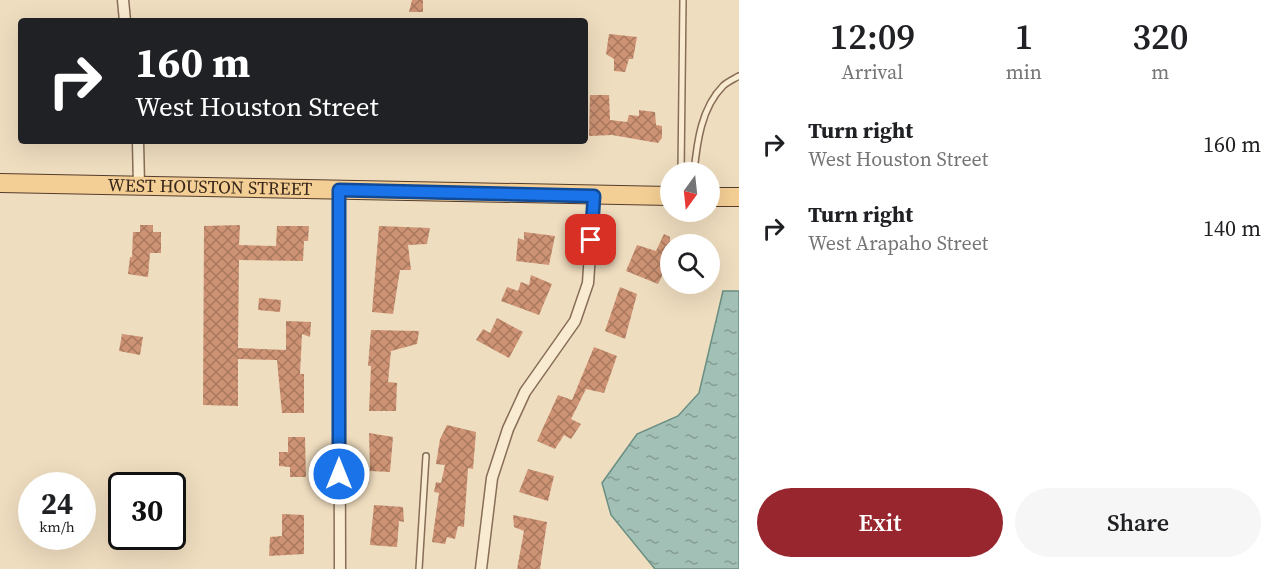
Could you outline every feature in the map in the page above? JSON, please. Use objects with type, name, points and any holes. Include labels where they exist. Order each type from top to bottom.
[{"type":"main road","name":"WEST HOUSTON STREET","points":[[0,183],[660,196]]},
{"type":"main road","points":[[720,197],[739,197]]},
{"type":"street","points":[[123,0],[125,18]]},
{"type":"street","points":[[138,144],[139,186]]},
{"type":"street","points":[[339,190],[340,569]]},
{"type":"street","points":[[481,569],[492,478],[508,429],[525,392],[575,321],[588,284],[594,196]]},
{"type":"lane","points":[[681,162],[683,0]]},
{"type":"lane","points":[[695,162],[701,125],[709,104],[723,85],[739,76]]},
{"type":"lane","points":[[419,569],[426,456]]},
{"type":"water","points":[[723,291],[739,291],[739,569],[655,569],[611,515],[602,483],[637,434],[678,416],[699,393]]},
{"type":"building","points":[[412,0],[423,0],[423,12],[409,12]]},
{"type":"building","points":[[609,34],[637,37],[633,59],[629,59],[625,72],[614,71],[614,59],[606,54]]},
{"type":"building","points":[[590,95],[609,95],[610,120],[627,122],[629,115],[639,116],[639,110],[655,112],[656,125],[662,126],[662,138],[658,143],[612,135],[589,136]]},
{"type":"building","points":[[140,225],[153,225],[153,232],[161,232],[161,253],[150,253],[148,277],[128,274],[130,257],[132,257],[133,232],[140,232]]},
{"type":"building","points":[[240,225],[239,245],[276,246],[277,226],[309,226],[308,241],[304,241],[303,261],[239,260],[238,348],[286,350],[286,321],[311,322],[310,337],[302,334],[300,374],[304,374],[304,413],[282,413],[277,360],[238,359],[238,406],[203,405],[204,226]]},
{"type":"building","points":[[379,226],[430,228],[427,244],[408,245],[411,270],[400,270],[393,314],[372,312]]},
{"type":"building","points":[[524,232],[555,236],[549,265],[516,261],[518,238],[524,240]]},
{"type":"building","points":[[660,242],[660,280],[658,284],[626,271],[637,245],[656,251]]},
{"type":"building","points":[[531,275],[552,284],[539,315],[501,301],[507,287],[518,291],[521,282],[529,285]]},
{"type":"building","points":[[620,287],[637,294],[625,339],[605,331]]},
{"type":"building","points":[[259,298],[281,300],[280,312],[258,310]]},
{"type":"building","points":[[497,318],[523,332],[509,358],[476,340],[483,329],[490,333]]},
{"type":"building","points":[[371,330],[419,331],[417,344],[391,351],[388,382],[397,383],[396,411],[369,411],[371,366],[368,366]]},
{"type":"building","points":[[122,334],[143,337],[140,355],[119,351]]},
{"type":"building","points":[[594,347],[617,356],[604,393],[586,389],[571,419],[581,424],[571,439],[564,435],[555,449],[537,441],[558,395],[572,400]]},
{"type":"building","points":[[447,425],[476,432],[473,469],[468,468],[464,527],[458,526],[455,539],[447,537],[445,544],[432,542],[439,493],[434,492],[436,482],[441,483],[445,465],[436,464],[440,439]]},
{"type":"building","points":[[369,433],[393,437],[390,472],[370,471]]},
{"type":"building","points":[[288,437],[305,437],[306,477],[290,477],[290,467],[279,466],[279,452],[288,452]]},
{"type":"building","points":[[528,469],[554,476],[548,501],[519,492]]},
{"type":"building","points":[[374,505],[403,507],[404,522],[399,521],[397,547],[370,545]]},
{"type":"building","points":[[282,514],[304,515],[304,554],[269,556],[270,537],[282,536]]},
{"type":"building","points":[[513,515],[547,522],[540,569],[517,569],[524,531],[514,527]]},
{"type":"route","points":[[339,474],[339,190],[594,196],[591,240]]}]
